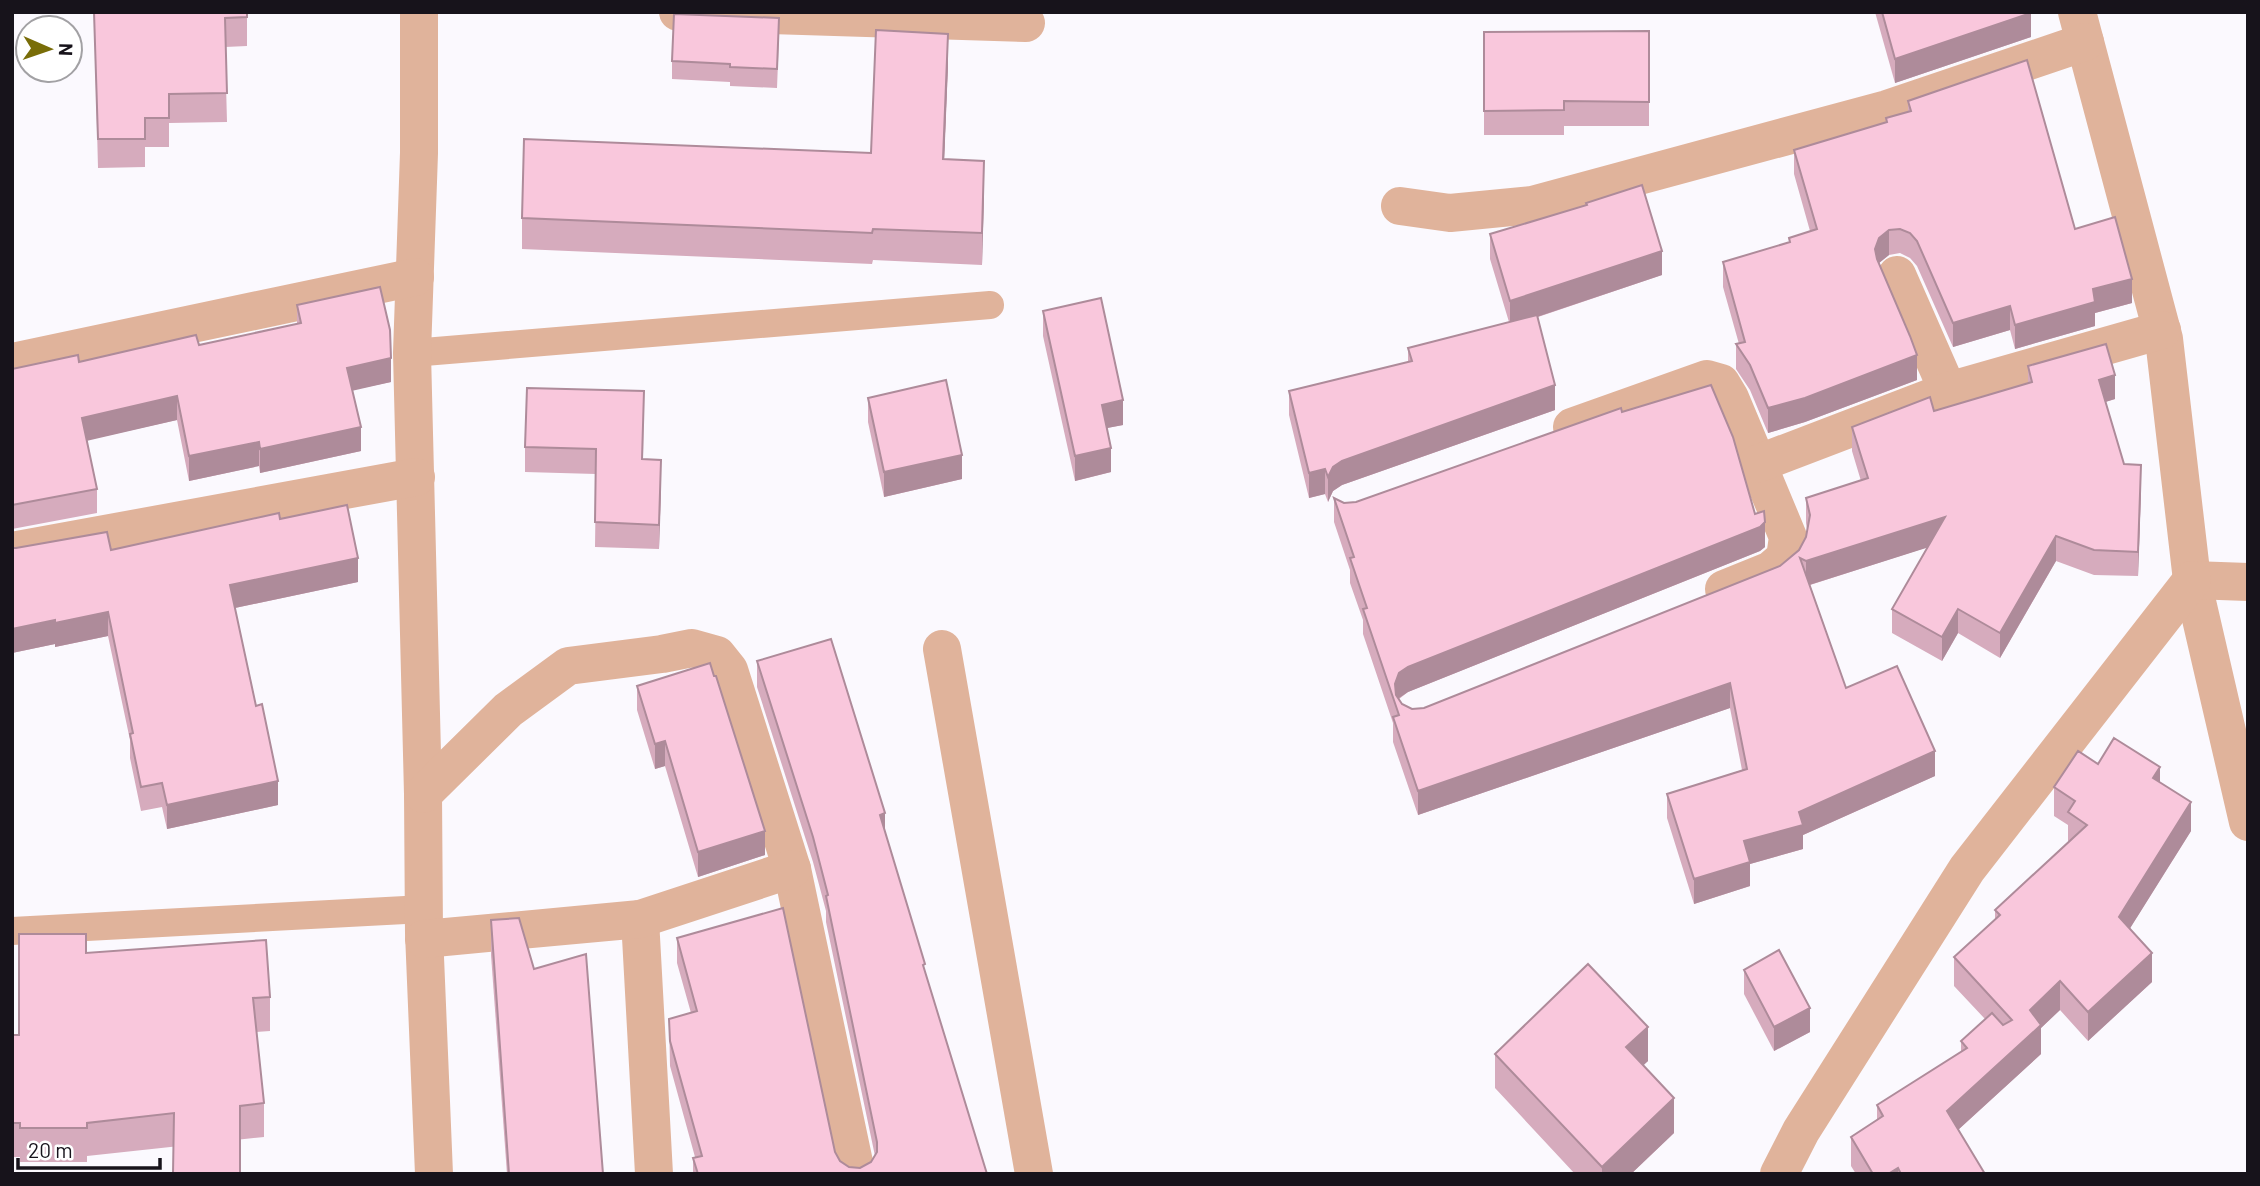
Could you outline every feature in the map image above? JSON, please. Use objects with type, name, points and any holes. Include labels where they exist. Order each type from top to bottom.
[{"type":"street","points":[[419,12],[419,153],[412,353],[424,924],[434,1174]]},
{"type":"street","points":[[678,12],[1026,23]]},
{"type":"street","points":[[1400,206],[1450,213],[1532,205],[1887,109],[2081,27],[2162,330],[2192,580],[2248,822]]},
{"type":"street","points":[[1897,275],[1948,391]]},
{"type":"street","points":[[12,362],[415,277]]},
{"type":"street","points":[[1757,464],[1948,391],[2162,330]]},
{"type":"street","points":[[1541,438],[1707,379],[1721,383],[1730,398],[1788,537],[1785,558],[1771,570],[1695,600]]},
{"type":"street","points":[[12,551],[415,477]]},
{"type":"street","points":[[2192,580],[2248,582]]},
{"type":"street","points":[[1779,1174],[1801,1131],[1967,869],[2192,580]]},
{"type":"street","points":[[423,794],[508,710],[568,666],[692,648],[716,655],[729,670],[792,869],[856,1172]]},
{"type":"street","points":[[942,649],[1034,1174]]},
{"type":"street","points":[[424,924],[640,919],[792,869]]},
{"type":"street","points":[[640,919],[654,1174]]},
{"type":"lane","points":[[412,353],[990,304]]},
{"type":"lane","points":[[12,931],[424,924]]},
{"type":"lane","points":[[1798,1174],[1801,1131]]},
{"type":"building","points":[[94,12],[247,12],[247,17],[225,18],[227,93],[169,94],[169,118],[145,118],[145,139],[98,139]]},
{"type":"building","points":[[1882,12],[2031,12],[2031,13],[1895,59]]},
{"type":"building","points":[[674,14],[779,18],[777,69],[672,61]]},
{"type":"building","points":[[876,30],[948,34],[943,159],[984,161],[982,233],[873,229],[872,233],[522,218],[524,139],[871,153]]},
{"type":"building","points":[[1649,31],[1649,102],[1564,101],[1564,110],[1484,111],[1484,32]]},
{"type":"building","points":[[2027,60],[2075,229],[2115,217],[2132,279],[2093,289],[2095,302],[2015,325],[2010,306],[1953,323],[1917,241],[1910,233],[1900,229],[1889,230],[1879,238],[1875,249],[1877,259],[1917,355],[1805,398],[1768,408],[1750,365],[1736,344],[1745,342],[1723,262],[1790,242],[1789,238],[1817,229],[1794,150],[1887,122],[1886,118],[1911,111],[1908,101]]},
{"type":"building","points":[[1642,185],[1662,251],[1510,301],[1490,234],[1587,205],[1586,203]]},
{"type":"building","points":[[380,287],[390,330],[391,358],[347,368],[361,427],[260,449],[259,442],[189,456],[177,396],[82,418],[97,489],[12,505],[12,369],[78,355],[79,362],[196,335],[199,345],[301,323],[297,305]]},
{"type":"building","points":[[1101,298],[1123,400],[1102,405],[1111,448],[1075,456],[1043,311]]},
{"type":"building","points":[[1537,315],[1555,385],[1342,461],[1333,467],[1328,477],[1325,469],[1309,473],[1289,391],[1412,361],[1408,348]]},
{"type":"building","points":[[2106,344],[2115,375],[2099,380],[2124,464],[2141,465],[2138,552],[2094,550],[2056,536],[2000,633],[1958,609],[1942,637],[1892,609],[1945,517],[1806,561],[1800,558],[1846,688],[1897,666],[1935,751],[1799,812],[1803,825],[1744,841],[1750,862],[1694,879],[1667,794],[1747,769],[1730,683],[1418,791],[1393,717],[1399,715],[1363,609],[1367,608],[1350,558],[1354,557],[1334,498],[1344,503],[1356,502],[1621,408],[1622,412],[1711,385],[1733,437],[1755,514],[1764,511],[1765,522],[1760,527],[1408,667],[1399,673],[1395,684],[1396,695],[1402,704],[1412,709],[1424,708],[1780,566],[1799,550],[1806,537],[1810,515],[1806,498],[1868,478],[1852,427],[1930,397],[1934,411],[2032,382],[2028,366]]},
{"type":"building","points":[[946,380],[962,455],[884,472],[868,398]]},
{"type":"building","points":[[527,388],[644,391],[642,459],[661,460],[659,525],[595,522],[596,449],[525,447]]},
{"type":"building","points":[[347,505],[358,558],[230,585],[256,706],[262,704],[278,781],[167,805],[162,783],[141,787],[130,734],[133,733],[108,612],[12,629],[12,548],[107,532],[111,550],[279,513],[280,519]]},
{"type":"building","points":[[831,639],[885,813],[880,815],[987,1174],[698,1174],[693,1158],[702,1156],[670,1041],[669,1019],[697,1011],[677,938],[783,908],[835,1152],[840,1161],[849,1167],[860,1168],[871,1162],[877,1152],[826,896],[828,895],[813,837],[757,661]]},
{"type":"building","points":[[710,663],[765,831],[698,852],[665,741],[655,744],[637,686]]},
{"type":"building","points":[[2114,738],[2160,767],[2153,778],[2191,802],[2119,917],[2152,953],[2088,1012],[2060,981],[2030,1010],[2041,1025],[1947,1111],[1985,1174],[1901,1174],[1898,1168],[1888,1174],[1873,1174],[1851,1137],[1883,1116],[1877,1105],[1967,1048],[1961,1041],[1992,1013],[2003,1025],[2012,1020],[1954,957],[2000,915],[1995,910],[2087,825],[2068,812],[2075,801],[2054,787],[2078,751],[2098,764]]},
{"type":"building","points":[[519,918],[534,969],[586,954],[603,1174],[509,1174],[491,920]]},
{"type":"building","points":[[19,934],[86,934],[86,953],[266,940],[270,997],[253,998],[264,1103],[240,1106],[240,1174],[173,1174],[174,1113],[87,1123],[87,1128],[20,1128],[20,1123],[12,1123],[12,1035],[19,1035]]},
{"type":"building","points":[[1779,950],[1810,1008],[1774,1027],[1744,970]]},
{"type":"building","points":[[1588,964],[1648,1027],[1626,1047],[1674,1098],[1602,1167],[1495,1054]]}]
